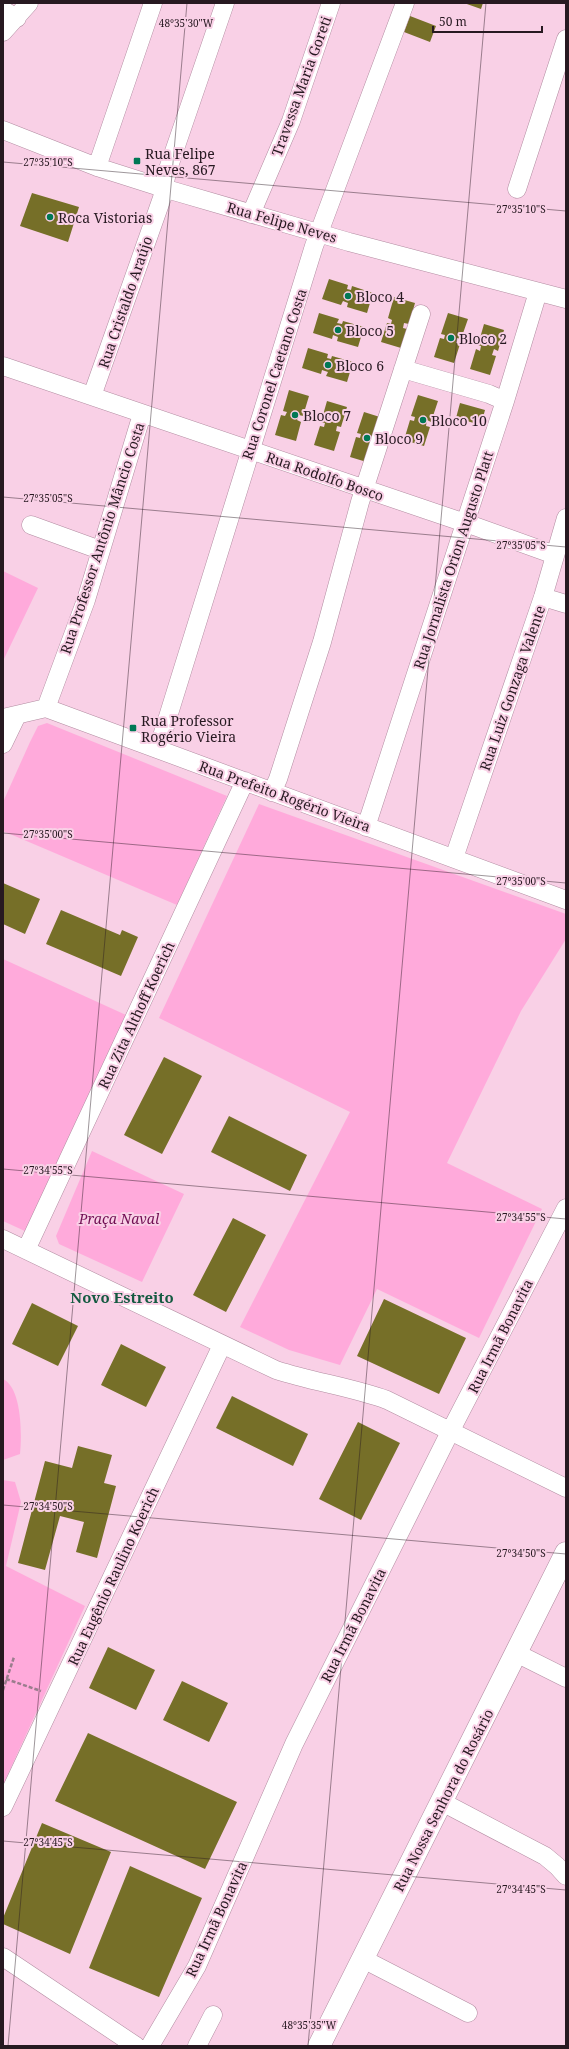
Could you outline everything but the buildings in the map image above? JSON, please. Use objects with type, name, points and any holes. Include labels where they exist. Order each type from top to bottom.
[{"type":"main road","name":"Rua Nossa Senhora do Rosário","points":[[319,2046],[566,1553]]},
{"type":"street","points":[[3,32],[10,14],[29,3]]},
{"type":"street","points":[[98,167],[153,3]]},
{"type":"street","name":"Rua Cristaldo Araújo","points":[[92,396],[162,198],[163,188],[225,3]]},
{"type":"street","name":"Travessa Maria Goreti","points":[[251,214],[291,120],[331,3]]},
{"type":"street","name":"Rua Coronel Caetano Costa","points":[[158,749],[319,232],[405,3]]},
{"type":"street","points":[[517,189],[566,39]]},
{"type":"street","name":"Rua Felipe Neves","points":[[3,130],[98,167],[163,188],[251,214],[566,300]]},
{"type":"street","name":"Rua Jornalista Orion Augusto Platt","points":[[366,827],[505,401],[538,292]]},
{"type":"street","points":[[272,792],[278,779],[322,642],[364,489],[421,314]]},
{"type":"street","name":"Rua Rodolfo Bosco","points":[[3,366],[464,523],[555,556]]},
{"type":"street","points":[[403,369],[488,394],[505,401]]},
{"type":"street","name":"Rua Professor Antônio Mâncio Costa","points":[[46,708],[86,600],[142,414]]},
{"type":"street","name":"Rua Luiz Gonzaga Valente","points":[[454,858],[542,597],[566,518]]},
{"type":"street","points":[[31,525],[100,550]]},
{"type":"street","points":[[542,597],[566,604]]},
{"type":"street","points":[[3,744],[10,717],[46,708]]},
{"type":"street","name":"Rua Prefeito Rogério Vieira","points":[[46,708],[566,900]]},
{"type":"street","name":"Rua Zita Althoff Koerich","points":[[26,1250],[245,781]]},
{"type":"street","name":"Rua Irmã Bonavita","points":[[150,2046],[197,1966],[294,1744],[451,1430],[566,1208]]},
{"type":"street","points":[[3,1238],[276,1370],[297,1377],[364,1392],[387,1400],[451,1430],[566,1488]]},
{"type":"street","name":"Rua Eugênio Raulino Koerich","points":[[3,1807],[222,1345]]},
{"type":"street","points":[[516,1653],[566,1678]]},
{"type":"street","points":[[442,1802],[545,1856],[566,1876]]},
{"type":"street","points":[[3,1957],[136,2046]]},
{"type":"street","points":[[363,1959],[468,2013]]},
{"type":"street","points":[[197,2046],[212,2015]]},
{"type":"path","points":[[3,1690],[14,1657]]},
{"type":"path","points":[[6,1679],[55,1697]]},
{"type":"green space","points":[[3,571],[38,588],[3,661]]},
{"type":"green space","points":[[47,723],[227,796],[177,905],[3,831],[3,802],[38,726]]},
{"type":"green space","points":[[259,804],[566,914],[566,939],[521,1011],[447,1163],[542,1209],[479,1338],[377,1289],[340,1365],[289,1350],[240,1327],[350,1112],[159,1018]]},
{"type":"green space","points":[[3,959],[126,1015],[27,1232],[3,1221]]},
{"type":"green space","name":"Praça Naval","points":[[92,1151],[184,1194],[142,1282],[59,1244],[56,1236]]},
{"type":"green space","points":[[3,1379],[9,1384],[14,1392],[21,1424],[21,1436],[20,1454],[3,1460]]},
{"type":"green space","points":[[3,1480],[15,1482],[21,1502],[6,1566],[85,1606],[3,1785]]},
{"type":"place","name":"Rua Felipe Neves, 867","points":[[137,161]]},
{"type":"place","name":"Roca Vistorias","points":[[50,217]]},
{"type":"place","name":"Bloco 4","points":[[348,296]]},
{"type":"place","name":"Bloco 5","points":[[338,330]]},
{"type":"place","name":"Bloco 2","points":[[451,338]]},
{"type":"place","name":"Bloco 6","points":[[328,365]]},
{"type":"place","name":"Bloco 7","points":[[295,415]]},
{"type":"place","name":"Bloco 10","points":[[423,420]]},
{"type":"place","name":"Bloco 9","points":[[367,438]]},
{"type":"place","name":"Rua Professor Rogério Vieira","points":[[133,728]]},
{"type":"district","name":"Novo Estreito","points":[[122,1297]]}]
